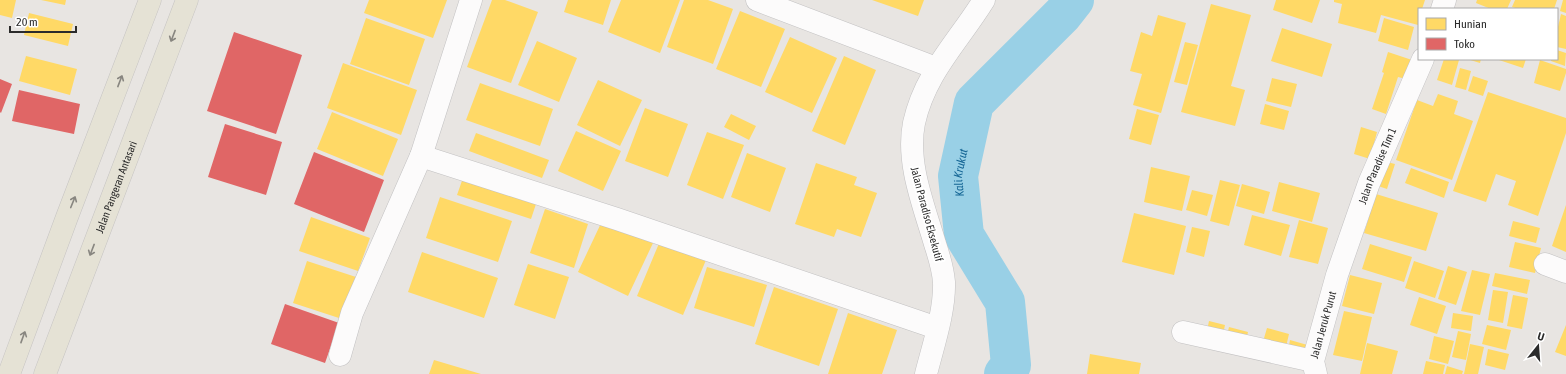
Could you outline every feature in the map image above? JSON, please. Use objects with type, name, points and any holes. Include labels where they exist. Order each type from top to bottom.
[{"type":"main road","points":[[9,374],[150,0]]},
{"type":"main road","name":"Jalan Pangeran Antasari","points":[[44,374],[187,0]]},
{"type":"street","points":[[340,355],[352,313],[421,156],[471,0]]},
{"type":"street","points":[[757,0],[936,68]]},
{"type":"street","name":"Jalan Paradiso Eksekutif","points":[[926,374],[943,301],[944,282],[939,258],[914,170],[914,124],[923,97],[936,68],[984,0]]},
{"type":"street","name":"Jalan Paradise Tim 1","points":[[1337,275],[1375,168],[1424,60]]},
{"type":"street","points":[[421,156],[624,221],[937,328]]},
{"type":"street","points":[[1545,264],[1566,272]]},
{"type":"street","name":"Jalan Jeruk Purut","points":[[1314,367],[1337,275]]},
{"type":"street","points":[[1183,332],[1314,367]]},
{"type":"building: Hunian","points":[[0,0],[16,0],[12,18],[0,15]]},
{"type":"building: Hunian","points":[[41,0],[66,0],[65,5]]},
{"type":"building: Hunian","points":[[369,0],[447,0],[433,38],[364,13]]},
{"type":"building: Hunian","points":[[492,0],[505,0],[538,12],[511,83],[467,67]]},
{"type":"building: Hunian","points":[[568,0],[611,0],[603,25],[564,12]]},
{"type":"building: Hunian","points":[[621,0],[680,0],[660,53],[608,32]]},
{"type":"building: Hunian","points":[[684,0],[708,0],[733,9],[713,64],[667,47]]},
{"type":"building: Hunian","points":[[872,0],[924,0],[918,16]]},
{"type":"building: Hunian","points":[[1276,0],[1320,0],[1312,23],[1273,10]]},
{"type":"building: Hunian","points":[[1334,0],[1425,0],[1422,8],[1418,8],[1418,25],[1381,15],[1376,33],[1338,23],[1342,4],[1334,2]]},
{"type":"building: Hunian","points":[[1477,0],[1511,0],[1507,8],[1488,8],[1476,3]]},
{"type":"building: Hunian","points":[[1515,0],[1557,0],[1554,8],[1512,7]]},
{"type":"building: Hunian","points":[[1563,0],[1566,0],[1566,13],[1560,11]]},
{"type":"building: Hunian","points":[[1211,4],[1251,15],[1231,86],[1245,90],[1235,126],[1181,112]]},
{"type":"building: Hunian","points":[[740,11],[785,29],[761,87],[716,69]]},
{"type":"building: Hunian","points":[[29,13],[73,24],[68,46],[24,35]]},
{"type":"building: Hunian","points":[[1561,14],[1566,16],[1566,49],[1558,47],[1558,27]]},
{"type":"building: Hunian","points":[[1158,15],[1186,23],[1161,113],[1133,105],[1142,74],[1130,71],[1141,32],[1152,36]]},
{"type":"building: Hunian","points":[[366,18],[425,39],[409,85],[350,64]]},
{"type":"building: Hunian","points":[[1384,18],[1414,27],[1408,50],[1378,41]]},
{"type":"building: Hunian","points":[[1282,28],[1332,44],[1322,77],[1271,61]]},
{"type":"building: Hunian","points":[[790,37],[837,58],[812,113],[765,92]]},
{"type":"building: Hunian","points":[[537,41],[577,58],[559,102],[518,85]]},
{"type":"building: Hunian","points":[[1185,42],[1198,45],[1187,85],[1174,82]]},
{"type":"building: Hunian","points":[[1558,50],[1566,53],[1565,66],[1551,61],[1558,60]]},
{"type":"building: Hunian","points":[[1388,52],[1412,60],[1406,79],[1398,77],[1386,114],[1372,109],[1384,73],[1382,72]]},
{"type":"building: Hunian","points":[[26,56],[77,69],[70,95],[19,81]]},
{"type":"building: Hunian","points":[[844,56],[876,70],[845,145],[812,131]]},
{"type":"building: Hunian","points":[[1444,60],[1459,60],[1452,85],[1437,80]]},
{"type":"building: Hunian","points":[[1470,60],[1481,60],[1480,63]]},
{"type":"building: Hunian","points":[[1499,60],[1526,60],[1523,68]]},
{"type":"building: Hunian","points":[[1540,60],[1566,69],[1560,91],[1534,83]]},
{"type":"building: Hunian","points":[[343,63],[417,90],[401,135],[327,108]]},
{"type":"building: Hunian","points":[[1460,68],[1471,71],[1466,90],[1455,87]]},
{"type":"building: Hunian","points":[[1473,76],[1488,81],[1483,96],[1468,91]]},
{"type":"building: Hunian","points":[[1272,78],[1297,84],[1291,107],[1266,101]]},
{"type":"building: Hunian","points":[[598,80],[642,100],[620,146],[577,125]]},
{"type":"building: Hunian","points":[[480,83],[553,109],[540,146],[466,120]]},
{"type":"building: Hunian","points":[[1488,92],[1566,118],[1566,133],[1538,216],[1508,205],[1516,181],[1496,174],[1486,202],[1453,191]]},
{"type":"building: Hunian","points":[[1438,94],[1458,101],[1454,114],[1473,121],[1452,180],[1396,160],[1417,100],[1433,106]]},
{"type":"building: Hunian","points":[[1265,104],[1289,111],[1284,130],[1260,124]]},
{"type":"building: Hunian","points":[[645,108],[688,124],[668,177],[625,161]]},
{"type":"building: Hunian","points":[[1137,109],[1159,115],[1151,145],[1129,139]]},
{"type":"building: Hunian","points":[[332,112],[398,139],[383,176],[317,149]]},
{"type":"building: Hunian","points":[[731,114],[756,126],[749,140],[724,127]]},
{"type":"building: Hunian","points":[[1361,127],[1377,132],[1370,159],[1354,154]]},
{"type":"building: Hunian","points":[[576,131],[621,151],[603,191],[558,171]]},
{"type":"building: Hunian","points":[[707,132],[744,145],[723,199],[687,185]]},
{"type":"building: Hunian","points":[[476,133],[549,160],[542,178],[469,151]]},
{"type":"building: Hunian","points":[[747,153],[786,168],[770,212],[731,197]]},
{"type":"building: Hunian","points":[[1383,161],[1395,164],[1387,189],[1375,185]]},
{"type":"building: Hunian","points":[[816,163],[857,177],[854,185],[877,193],[861,237],[837,229],[834,237],[795,224]]},
{"type":"building: Hunian","points":[[1151,167],[1190,176],[1182,211],[1144,202]]},
{"type":"building: Hunian","points":[[1411,168],[1449,182],[1444,198],[1405,183]]},
{"type":"building: Hunian","points":[[464,175],[538,198],[531,219],[457,195]]},
{"type":"building: Hunian","points":[[1220,180],[1240,185],[1229,226],[1210,221]]},
{"type":"building: Hunian","points":[[1279,182],[1320,193],[1312,222],[1272,211]]},
{"type":"building: Hunian","points":[[1242,184],[1270,192],[1264,214],[1236,206]]},
{"type":"building: Hunian","points":[[1192,190],[1213,195],[1207,216],[1186,210]]},
{"type":"building: Hunian","points":[[1376,194],[1438,213],[1426,251],[1364,233]]},
{"type":"building: Hunian","points":[[440,197],[512,221],[498,262],[426,238]]},
{"type":"building: Hunian","points":[[1566,205],[1566,252],[1552,246]]},
{"type":"building: Hunian","points":[[545,209],[588,224],[574,268],[530,253]]},
{"type":"building: Hunian","points":[[1134,213],[1186,226],[1174,275],[1122,262]]},
{"type":"building: Hunian","points":[[1252,215],[1290,225],[1281,256],[1244,245]]},
{"type":"building: Hunian","points":[[311,217],[370,238],[358,271],[299,251]]},
{"type":"building: Hunian","points":[[603,219],[653,243],[628,296],[578,272]]},
{"type":"building: Hunian","points":[[1299,220],[1328,228],[1318,264],[1289,257]]},
{"type":"building: Hunian","points":[[1513,221],[1540,228],[1536,243],[1509,236]]},
{"type":"building: Hunian","points":[[1192,227],[1210,231],[1204,257],[1186,252]]},
{"type":"building: Hunian","points":[[660,241],[706,260],[683,315],[637,296]]},
{"type":"building: Hunian","points":[[1515,242],[1541,248],[1535,273],[1509,267]]},
{"type":"building: Hunian","points":[[1370,244],[1412,257],[1404,282],[1362,269]]},
{"type":"building: Hunian","points":[[422,252],[498,278],[484,318],[408,292]]},
{"type":"building: Hunian","points":[[307,261],[356,277],[342,319],[293,303]]},
{"type":"building: Hunian","points":[[1414,261],[1444,271],[1435,298],[1405,288]]},
{"type":"building: Hunian","points":[[528,264],[569,277],[555,319],[514,305]]},
{"type":"building: Hunian","points":[[1448,266],[1467,272],[1456,305],[1438,299]]},
{"type":"building: Hunian","points":[[707,267],[767,285],[754,327],[694,308]]},
{"type":"building: Hunian","points":[[1472,270],[1490,274],[1480,315],[1461,311]]},
{"type":"building: Hunian","points":[[1495,273],[1530,280],[1527,294],[1492,286]]},
{"type":"building: Hunian","points":[[1350,275],[1382,283],[1374,314],[1342,306]]},
{"type":"building: Hunian","points":[[774,287],[838,309],[819,366],[755,344]]},
{"type":"building: Hunian","points":[[1493,290],[1508,292],[1503,323],[1488,320]]},
{"type":"building: Hunian","points":[[1513,295],[1528,298],[1522,329],[1507,326]]},
{"type":"building: Hunian","points":[[1419,297],[1446,306],[1437,334],[1410,325]]},
{"type":"building: Hunian","points":[[1344,311],[1372,317],[1362,361],[1333,355]]},
{"type":"building: Hunian","points":[[848,313],[897,330],[882,374],[828,374]]},
{"type":"building: Hunian","points":[[1453,313],[1473,316],[1471,331],[1451,328]]},
{"type":"building: Hunian","points":[[1209,321],[1225,325],[1222,339],[1206,336]]},
{"type":"building: Hunian","points":[[1487,325],[1511,330],[1506,350],[1482,344]]},
{"type":"building: Hunian","points":[[1566,325],[1566,356],[1555,352]]},
{"type":"building: Hunian","points":[[1229,327],[1248,332],[1245,344],[1226,339]]},
{"type":"building: Hunian","points":[[1267,328],[1289,334],[1285,351],[1262,345]]},
{"type":"building: Hunian","points":[[1458,331],[1471,334],[1466,360],[1452,357]]},
{"type":"building: Hunian","points":[[1434,336],[1454,341],[1448,364],[1429,359]]},
{"type":"building: Hunian","points":[[1290,340],[1311,346],[1308,356],[1288,350]]},
{"type":"building: Hunian","points":[[1367,343],[1398,351],[1392,374],[1360,374]]},
{"type":"building: Hunian","points":[[1470,344],[1484,347],[1478,374],[1464,374]]},
{"type":"building: Hunian","points":[[1488,349],[1509,354],[1505,370],[1485,365]]},
{"type":"building: Hunian","points":[[1090,354],[1141,363],[1139,374],[1087,374]]},
{"type":"building: Hunian","points":[[434,360],[481,374],[429,374]]},
{"type":"building: Hunian","points":[[1426,361],[1445,365],[1443,374],[1423,374]]},
{"type":"building: Hunian","points":[[1447,366],[1463,371],[1462,374],[1445,374]]},
{"type":"building: Toko","points":[[234,32],[302,55],[276,134],[207,111]]},
{"type":"building: Toko","points":[[0,79],[12,84],[1,113],[0,112]]},
{"type":"building: Toko","points":[[19,90],[80,104],[74,134],[12,121]]},
{"type":"building: Toko","points":[[225,124],[282,142],[266,195],[208,177]]},
{"type":"building: Toko","points":[[314,152],[384,180],[364,232],[294,204]]},
{"type":"building: Toko","points":[[285,304],[339,323],[325,363],[271,344]]},
{"type":"waterway","name":"Kali Krukut","points":[[1004,374],[1011,365],[1005,302],[964,235],[958,176],[974,103],[1063,14],[1074,0]]}]
